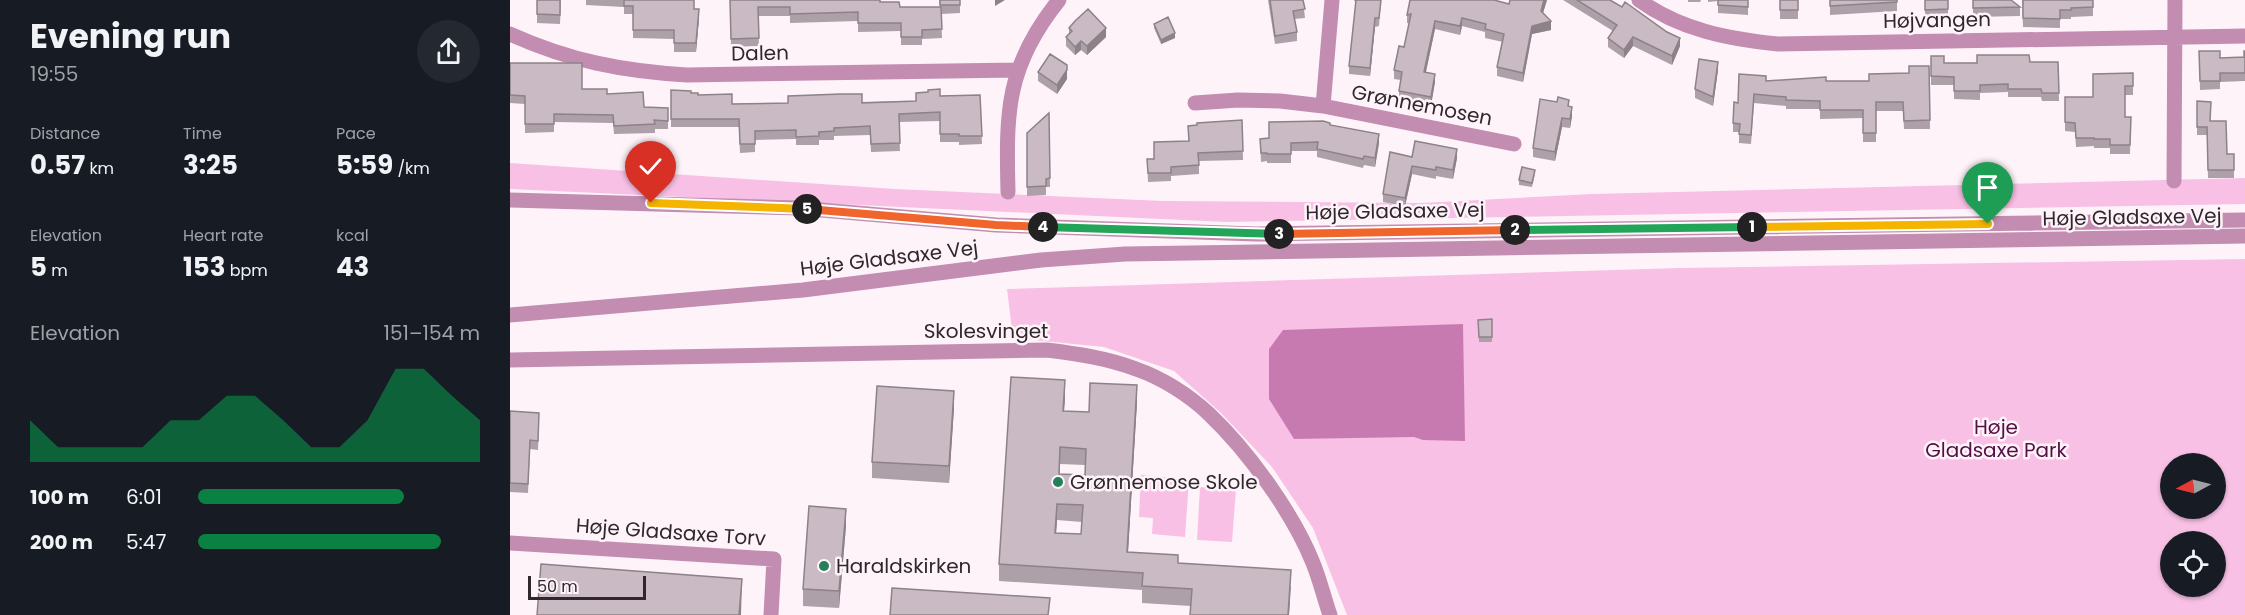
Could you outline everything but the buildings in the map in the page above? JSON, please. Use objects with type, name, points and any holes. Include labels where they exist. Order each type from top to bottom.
[{"type":"street","points":[[1008,192],[1007,131],[1017,70],[1039,25],[1059,0]]},
{"type":"street","name":"Grønnemosen","points":[[1323,106],[1332,0]]},
{"type":"street","name":"Højvangen","points":[[1639,0],[1655,12],[1696,29],[1740,40],[1778,44],[2245,36]]},
{"type":"street","points":[[2174,181],[2175,0]]},
{"type":"street","name":"Dalen","points":[[510,34],[544,49],[596,64],[644,72],[687,75],[1017,70]]},
{"type":"street","name":"Grønnemosen","points":[[1195,103],[1270,100],[1323,106],[1514,144]]},
{"type":"street","name":"Høje Gladsaxe Vej","points":[[510,200],[798,208],[996,225],[1256,234],[2245,220]]},
{"type":"street","name":"Høje Gladsaxe Vej","points":[[510,315],[803,290],[1041,260],[1125,254],[2245,236]]},
{"type":"street","name":"Skolesvinget","points":[[510,360],[1047,350],[1094,356],[1137,369],[1170,385],[1209,414],[1247,456],[1285,510],[1313,562],[1330,615]]},
{"type":"street","name":"Høje Gladsaxe Torv","points":[[510,543],[774,559],[771,615]]},
{"type":"green space","points":[[510,163],[895,189],[1163,201],[1422,203],[1592,194],[2245,178],[2245,204],[1226,222],[510,189]]},
{"type":"green space","name":"Høje Gladsaxe Park","points":[[2245,259],[2245,615],[1347,615],[1313,528],[1272,467],[1221,413],[1174,371],[1104,347],[1013,338],[1007,289],[1680,268]]},
{"type":"green space","points":[[1141,475],[1189,479],[1185,537],[1152,534],[1153,518],[1139,517]]},
{"type":"green space","points":[[1200,487],[1236,489],[1232,542],[1197,540]]},
{"type":"shaded area","points":[[1463,324],[1465,441],[1423,440],[1414,437],[1294,439],[1269,399],[1269,349],[1283,330]]},
{"type":"place","name":"Grønnemose Skole","points":[[1058,482]]},
{"type":"place","name":"Haraldskirken","points":[[824,566]]},
{"type":"route","points":[[651,203],[798,208],[996,225],[1256,234],[1988,224]]}]
